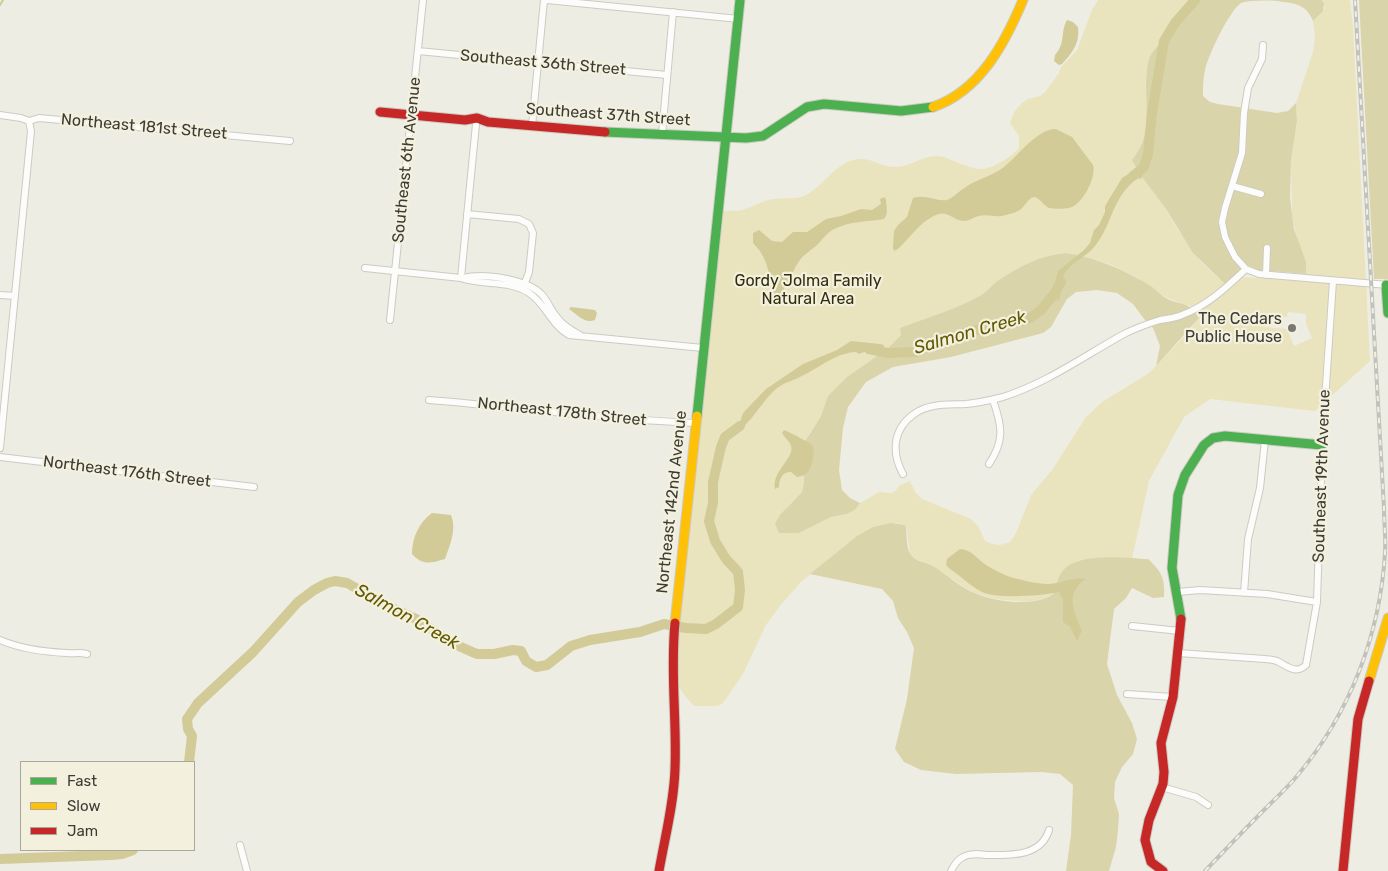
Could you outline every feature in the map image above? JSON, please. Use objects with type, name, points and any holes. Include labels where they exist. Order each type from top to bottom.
[{"type":"street","name":"Southeast 6th Avenue","points":[[390,320],[423,0]]},
{"type":"street","points":[[532,126],[545,0],[617,3],[673,12],[738,19]]},
{"type":"street","name":"Northeast 142nd Avenue","points":[[659,871],[671,804],[675,768],[672,670],[675,617],[740,0]]},
{"type":"street","name":"Southeast 37th Street","points":[[380,112],[465,120],[470,118],[483,119],[488,122],[592,132],[632,132],[746,138],[763,136],[807,107],[824,104],[902,111],[939,106],[964,92],[990,61],[1015,22],[1023,0]]},
{"type":"street","points":[[662,134],[673,12]]},
{"type":"street","points":[[1263,45],[1262,59],[1248,88],[1244,113],[1242,153],[1223,215],[1223,230],[1230,251],[1252,272],[1266,275],[1387,285],[1388,313]]},
{"type":"street","name":"Southeast 36th Street","points":[[418,51],[667,75]]},
{"type":"street","name":"Northeast 181st Street","points":[[0,115],[29,121],[40,118],[290,141]]},
{"type":"street","name":"Southeast 37th Street","points":[[465,120],[469,124],[483,125],[488,122]]},
{"type":"street","points":[[0,448],[31,131],[29,121]]},
{"type":"street","points":[[461,278],[476,124]]},
{"type":"street","points":[[1232,186],[1261,194]]},
{"type":"street","points":[[468,214],[519,220],[528,224],[533,233],[529,272],[523,286]]},
{"type":"street","points":[[1266,275],[1267,248]]},
{"type":"street","points":[[365,268],[461,278],[472,276],[509,280],[539,292],[562,323],[581,336],[703,348]]},
{"type":"street","points":[[903,474],[897,463],[894,451],[896,437],[903,425],[913,414],[924,408],[937,405],[968,404],[993,400],[1029,388],[1139,326],[1181,316],[1198,308],[1218,294],[1246,268]]},
{"type":"street","name":"Southeast 19th Avenue","points":[[1178,653],[1275,660],[1296,670],[1302,669],[1308,659],[1317,602],[1322,445],[1333,281]]},
{"type":"street","points":[[0,295],[15,296]]},
{"type":"street","name":"Northeast 178th Street","points":[[429,400],[636,421],[695,423]]},
{"type":"street","points":[[989,464],[997,452],[1001,436],[1000,420],[993,400]]},
{"type":"street","points":[[1163,871],[1151,862],[1145,840],[1149,820],[1162,788],[1164,772],[1162,734],[1173,697],[1178,653],[1181,615],[1172,568],[1178,495],[1181,484],[1207,441],[1215,437],[1225,436],[1322,445]]},
{"type":"street","points":[[1244,593],[1248,539],[1260,488],[1265,440]]},
{"type":"street","name":"Northeast 176th Street","points":[[0,457],[254,487]]},
{"type":"street","points":[[1178,592],[1200,590],[1267,594],[1317,602]]},
{"type":"street","points":[[1343,871],[1358,719],[1388,618]]},
{"type":"street","points":[[1132,626],[1180,631]]},
{"type":"street","points":[[0,640],[13,646],[32,650],[87,654]]},
{"type":"street","points":[[1127,694],[1173,697]]},
{"type":"street","points":[[1162,788],[1196,797],[1208,805]]},
{"type":"street","points":[[951,871],[955,864],[964,856],[978,854],[1012,855],[1034,850],[1042,845],[1049,830]]},
{"type":"street","points":[[240,845],[247,871]]},
{"type":"green space","name":"Gordy Jolma Family Natural Area","points":[[1098,0],[1191,0],[1176,25],[1157,46],[1148,64],[1146,73],[1147,125],[1138,153],[1137,170],[1166,209],[1176,227],[1201,262],[1228,287],[1242,277],[1305,281],[1306,262],[1298,243],[1292,215],[1291,161],[1297,121],[1296,103],[1313,52],[1315,38],[1313,21],[1325,8],[1322,0],[1350,0],[1353,27],[1370,361],[1315,411],[1210,399],[1184,417],[1149,481],[1132,559],[1094,558],[1077,561],[1062,571],[1055,592],[1045,599],[1027,602],[995,599],[972,592],[931,565],[914,558],[910,554],[907,530],[903,524],[891,523],[857,536],[801,582],[780,606],[766,625],[743,674],[723,703],[718,706],[694,706],[682,692],[677,682],[677,652],[723,211],[743,210],[778,198],[804,196],[818,187],[844,164],[860,159],[891,167],[901,167],[931,156],[940,156],[978,169],[998,164],[1019,148],[1019,136],[1010,123],[1014,112],[1028,99],[1040,96],[1045,92],[1059,73],[1061,67],[1077,50],[1092,10]],"holes":[[[1066,253],[1112,265],[1136,277],[1165,297],[1201,310],[1199,318],[1189,331],[1149,373],[1102,402],[1086,417],[1052,470],[1031,495],[1016,533],[1010,542],[1000,545],[985,541],[978,526],[971,519],[922,499],[915,492],[910,481],[900,485],[891,493],[879,492],[860,503],[855,510],[847,514],[831,517],[799,533],[787,507],[802,492],[804,482],[802,453],[809,434],[821,416],[829,396],[847,377],[887,349],[901,335],[900,328],[979,297],[996,282],[1030,263],[1047,256]],[[1288,312],[1306,314],[1306,324],[1312,338],[1294,346],[1287,329],[1265,327],[1266,315],[1287,317]]]},
{"type":"shaded area","points":[[1191,0],[1322,0],[1324,4],[1323,11],[1313,21],[1305,9],[1293,3],[1251,1],[1241,3],[1225,24],[1215,45],[1207,63],[1203,83],[1203,96],[1210,102],[1218,104],[1277,113],[1288,111],[1296,103],[1297,121],[1291,161],[1290,198],[1294,229],[1306,262],[1306,274],[1259,270],[1247,265],[1225,284],[1193,253],[1166,209],[1132,160],[1140,149],[1146,125],[1146,76],[1149,58],[1178,23]]},
{"type":"shaded area","points":[[1359,0],[1388,0],[1388,279],[1374,279]]},
{"type":"shaded area","points":[[1067,20],[1073,22],[1078,27],[1078,38],[1072,52],[1059,65],[1054,61],[1055,55],[1061,46]]},
{"type":"shaded area","points":[[1056,129],[1072,137],[1093,165],[1094,170],[1091,183],[1079,202],[1074,206],[1064,209],[1049,208],[1038,198],[1034,197],[1019,211],[1002,216],[982,215],[964,221],[942,213],[927,220],[894,251],[894,231],[907,217],[913,198],[922,197],[947,200],[973,183],[1004,167],[1042,133]]},
{"type":"shaded area","points":[[1145,168],[1141,179],[1138,178],[1122,194],[1106,229],[1095,246],[1067,270],[1063,278],[1059,301],[1056,298],[1054,286],[1058,271],[1090,243],[1094,230],[1099,225],[1105,212],[1105,206],[1122,178],[1135,170]]},
{"type":"shaded area","points":[[884,197],[887,210],[884,219],[840,226],[827,234],[802,258],[782,292],[773,298],[767,265],[760,251],[753,243],[753,233],[759,230],[772,241],[782,242],[793,232],[807,232],[826,219],[861,209],[872,210],[881,204],[880,199]]},
{"type":"shaded area","points":[[1066,253],[1100,261],[1132,275],[1164,297],[1187,305],[1199,318],[1156,366],[1160,346],[1153,328],[1133,304],[1117,293],[1097,290],[1076,292],[1067,299],[1051,327],[1043,333],[951,357],[893,367],[866,382],[848,407],[843,428],[839,470],[842,490],[850,498],[860,503],[855,510],[847,514],[831,517],[799,533],[779,533],[775,524],[780,515],[802,492],[804,482],[802,453],[804,443],[821,416],[828,396],[847,377],[887,349],[901,335],[900,328],[969,302],[1013,271],[1030,263],[1047,256]]},
{"type":"shaded area","points":[[571,307],[595,310],[597,313],[595,320],[588,321],[581,318],[569,309]]},
{"type":"shaded area","points":[[851,341],[884,345],[882,353],[864,352],[859,354],[856,352],[841,355],[782,385],[770,395],[741,429],[727,438],[733,427],[740,422],[743,413],[766,389],[803,364],[837,350]]},
{"type":"shaded area","points":[[784,430],[812,445],[814,451],[813,458],[806,474],[797,477],[791,472],[785,473],[780,479],[779,487],[775,489],[776,477],[791,451],[790,444],[782,433]]},
{"type":"shaded area","points":[[432,513],[451,515],[453,532],[445,559],[435,562],[424,562],[412,554],[412,548],[420,526]]},
{"type":"shaded area","points":[[891,523],[905,525],[909,552],[915,559],[931,565],[959,585],[971,591],[985,597],[1006,601],[1029,602],[1048,597],[1055,592],[1061,573],[1077,561],[1101,557],[1148,559],[1157,568],[1163,580],[1164,597],[1153,598],[1132,588],[1126,598],[1114,609],[1107,664],[1117,695],[1132,723],[1137,739],[1133,754],[1122,767],[1115,782],[1114,798],[1119,814],[1118,830],[1116,847],[1109,871],[1066,871],[1071,835],[1073,785],[1060,774],[1042,772],[956,774],[921,770],[904,762],[895,749],[907,699],[914,648],[898,618],[893,601],[882,589],[810,574],[857,536],[873,527]]},
{"type":"shaded area","points":[[960,549],[971,552],[986,565],[1001,573],[1024,581],[1048,584],[1082,578],[1086,579],[1079,584],[1073,596],[1074,609],[1082,630],[1077,641],[1070,627],[1063,622],[1063,600],[1059,592],[1032,596],[998,596],[982,592],[946,565],[947,559]]},
{"type":"waterway","points":[[0,5],[3,0]]},
{"type":"waterway","name":"Salmon Creek","points":[[1133,176],[1144,167],[1148,154],[1152,113],[1164,41],[1175,23],[1195,0]]},
{"type":"waterway","name":"Salmon Creek","points":[[869,349],[888,353],[915,352],[967,332],[1022,321],[1032,317],[1041,310],[1061,282]]},
{"type":"waterway","name":"Salmon Creek","points":[[189,761],[192,736],[188,729],[187,719],[198,703],[253,652],[298,602],[327,583],[335,581],[347,583],[416,619],[452,643],[477,654],[494,654],[513,650],[521,651],[526,661],[536,667],[547,665],[571,646],[590,640],[640,632],[664,624],[706,629],[716,624],[738,607],[740,590],[738,572],[726,559],[715,541],[709,521],[713,503],[713,482],[725,437],[740,426]]},
{"type":"waterway","name":"Salmon Creek","points":[[0,859],[111,855],[130,851]]},
{"type":"railway","points":[[1205,871],[1293,780],[1316,752],[1347,699],[1359,672],[1377,614],[1385,547],[1384,508],[1355,0]]},
{"type":"traffic: fast","points":[[697,416],[740,0]]},
{"type":"traffic: fast","points":[[605,132],[746,138],[763,136],[807,107],[824,104],[901,111],[933,107]]},
{"type":"traffic: fast","points":[[1386,285],[1388,313]]},
{"type":"traffic: fast","points":[[1181,619],[1172,568],[1178,495],[1185,475],[1204,445],[1213,438],[1225,436],[1322,445]]},
{"type":"traffic: slow","points":[[933,107],[950,100],[964,90],[989,64],[1008,33],[1023,0]]},
{"type":"traffic: slow","points":[[675,623],[697,416]]},
{"type":"traffic: slow","points":[[1369,681],[1388,618]]},
{"type":"traffic: jam","points":[[380,112],[465,120],[477,118],[488,122],[605,132]]},
{"type":"traffic: jam","points":[[1163,871],[1151,862],[1145,840],[1149,820],[1163,784],[1164,772],[1161,743],[1173,697],[1181,619]]},
{"type":"traffic: jam","points":[[659,871],[674,782],[673,660],[675,623]]},
{"type":"traffic: jam","points":[[1343,871],[1358,719],[1369,681]]},
{"type":"place","name":"The Cedars Public House","points":[[1292,328]]}]
